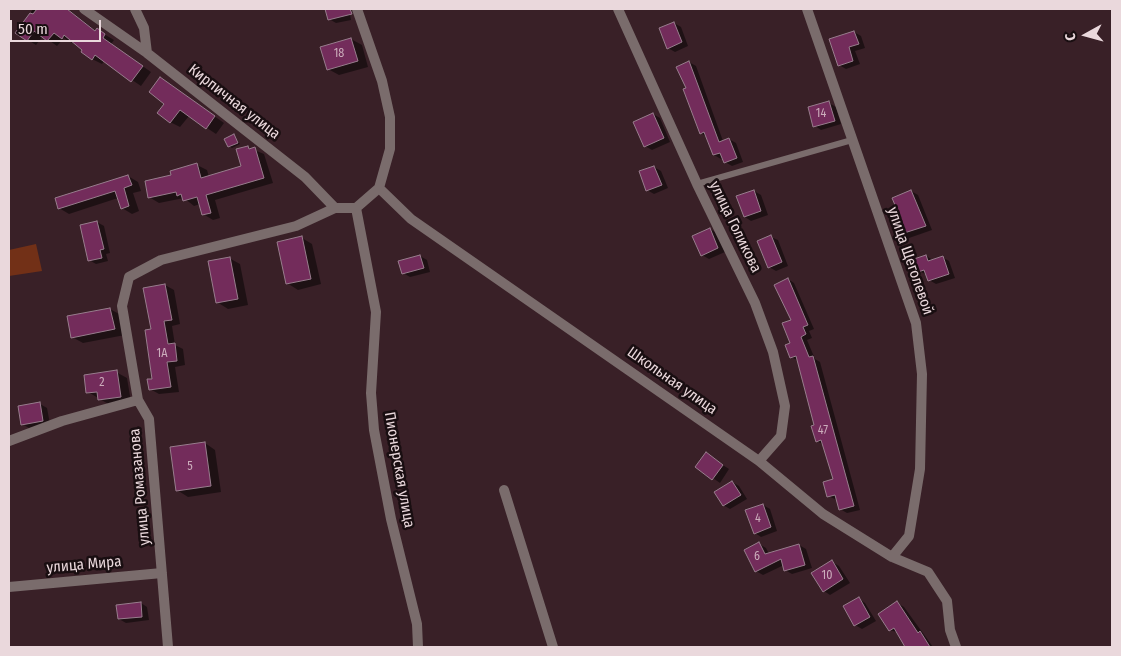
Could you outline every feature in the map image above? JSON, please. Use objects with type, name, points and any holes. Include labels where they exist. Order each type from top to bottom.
[{"type":"street","name":"Кирпичная улица","points":[[84,9],[147,53],[305,177],[335,208]]},
{"type":"street","points":[[135,9],[144,28],[147,53]]},
{"type":"street","points":[[335,208],[356,208],[379,188],[390,148],[390,117],[382,81],[357,9]]},
{"type":"street","name":"улица Голикова","points":[[618,9],[697,184],[755,303],[773,352],[785,406],[783,426],[781,436],[759,461]]},
{"type":"street","name":"улица Щеголевой","points":[[807,9],[916,323],[922,374],[920,469],[909,536],[892,557]]},
{"type":"street","name":"Школьная улица","points":[[379,188],[411,219],[759,461],[823,514],[892,557],[928,572],[947,601],[950,630],[956,647]]},
{"type":"street","name":"улица Ромазанова","points":[[168,647],[149,419],[138,400],[122,306],[129,277],[161,260],[296,226],[335,208]]},
{"type":"street","name":"Пионерская улица","points":[[356,208],[376,312],[371,393],[374,430],[391,519],[417,624],[418,647]]},
{"type":"street","points":[[9,440],[62,421],[138,400]]},
{"type":"street","points":[[504,490],[553,647]]},
{"type":"street","name":"улица Мира","points":[[9,587],[162,573]]},
{"type":"lane","points":[[697,184],[852,140]]},
{"type":"shaded area","points":[[36,244],[42,271],[9,276],[9,250]]},
{"type":"building","points":[[37,9],[67,9],[95,31],[97,28],[105,34],[103,38],[143,66],[131,82],[95,55],[92,60],[64,35],[62,39],[54,33],[47,41],[34,31],[27,41],[15,33],[30,13],[33,14]]},
{"type":"building","points":[[325,9],[350,9],[352,14],[328,20]]},
{"type":"building","points":[[674,22],[682,42],[667,49],[659,28]]},
{"type":"building","points":[[854,31],[859,44],[849,47],[853,61],[838,66],[829,39]]},
{"type":"building","points":[[351,38],[358,61],[327,70],[320,47]]},
{"type":"building","points":[[689,61],[719,142],[729,138],[737,158],[724,163],[720,153],[713,155],[704,132],[700,134],[683,89],[686,88],[676,67]]},
{"type":"building","points":[[160,77],[215,116],[206,129],[180,110],[170,123],[157,113],[164,104],[149,92]]},
{"type":"building","points":[[829,101],[835,121],[813,127],[808,107]]},
{"type":"building","points":[[653,113],[664,138],[644,147],[633,122]]},
{"type":"building","points":[[234,134],[238,143],[228,147],[224,139]]},
{"type":"building","points":[[248,146],[249,149],[255,147],[264,178],[206,195],[211,213],[202,215],[197,197],[183,201],[181,194],[177,196],[176,192],[148,198],[145,181],[171,175],[170,171],[197,163],[201,178],[241,166],[236,149]]},
{"type":"building","points":[[654,166],[662,185],[646,191],[639,171]]},
{"type":"building","points":[[128,175],[132,185],[124,188],[129,206],[121,209],[115,191],[58,209],[55,198]]},
{"type":"building","points":[[754,190],[761,211],[744,217],[736,196]]},
{"type":"building","points":[[911,190],[926,226],[901,234],[897,221],[901,219],[892,198]]},
{"type":"building","points":[[97,221],[104,249],[100,250],[102,258],[88,261],[80,225]]},
{"type":"building","points":[[710,228],[718,248],[701,256],[692,236]]},
{"type":"building","points":[[771,235],[782,262],[768,268],[757,241]]},
{"type":"building","points":[[302,236],[311,279],[286,284],[277,242]]},
{"type":"building","points":[[420,255],[424,268],[402,274],[398,261]]},
{"type":"building","points":[[926,255],[928,261],[943,256],[949,274],[928,281],[924,270],[918,272],[914,259]]},
{"type":"building","points":[[230,257],[238,299],[216,303],[208,261]]},
{"type":"building","points":[[788,278],[808,325],[803,327],[806,334],[801,337],[809,357],[813,356],[854,506],[839,510],[835,495],[827,497],[823,482],[833,479],[821,440],[816,442],[811,426],[814,425],[796,356],[790,358],[785,345],[790,343],[782,323],[791,320],[774,285]]},
{"type":"building","points":[[165,284],[172,320],[164,321],[168,344],[175,343],[177,361],[167,362],[171,387],[149,390],[147,379],[152,379],[145,330],[151,329],[143,288]]},
{"type":"building","points":[[110,308],[115,329],[71,338],[67,316]]},
{"type":"building","points":[[117,370],[121,397],[98,400],[97,392],[86,393],[84,375]]},
{"type":"building","points":[[40,402],[43,421],[21,425],[18,406]]},
{"type":"building","points":[[205,442],[211,486],[176,491],[170,447]]},
{"type":"building","points":[[706,452],[723,465],[712,480],[695,467]]},
{"type":"building","points":[[732,481],[741,495],[723,506],[714,492]]},
{"type":"building","points":[[763,504],[771,527],[754,534],[745,510]]},
{"type":"building","points":[[759,542],[765,554],[799,544],[805,565],[784,571],[781,559],[755,572],[744,550]]},
{"type":"building","points":[[832,560],[843,579],[823,592],[811,573]]},
{"type":"building","points":[[859,597],[870,617],[854,626],[843,606]]},
{"type":"building","points":[[897,601],[918,633],[920,631],[930,647],[905,647],[894,628],[889,631],[878,614]]},
{"type":"building","points":[[141,602],[142,617],[118,619],[116,605]]}]
